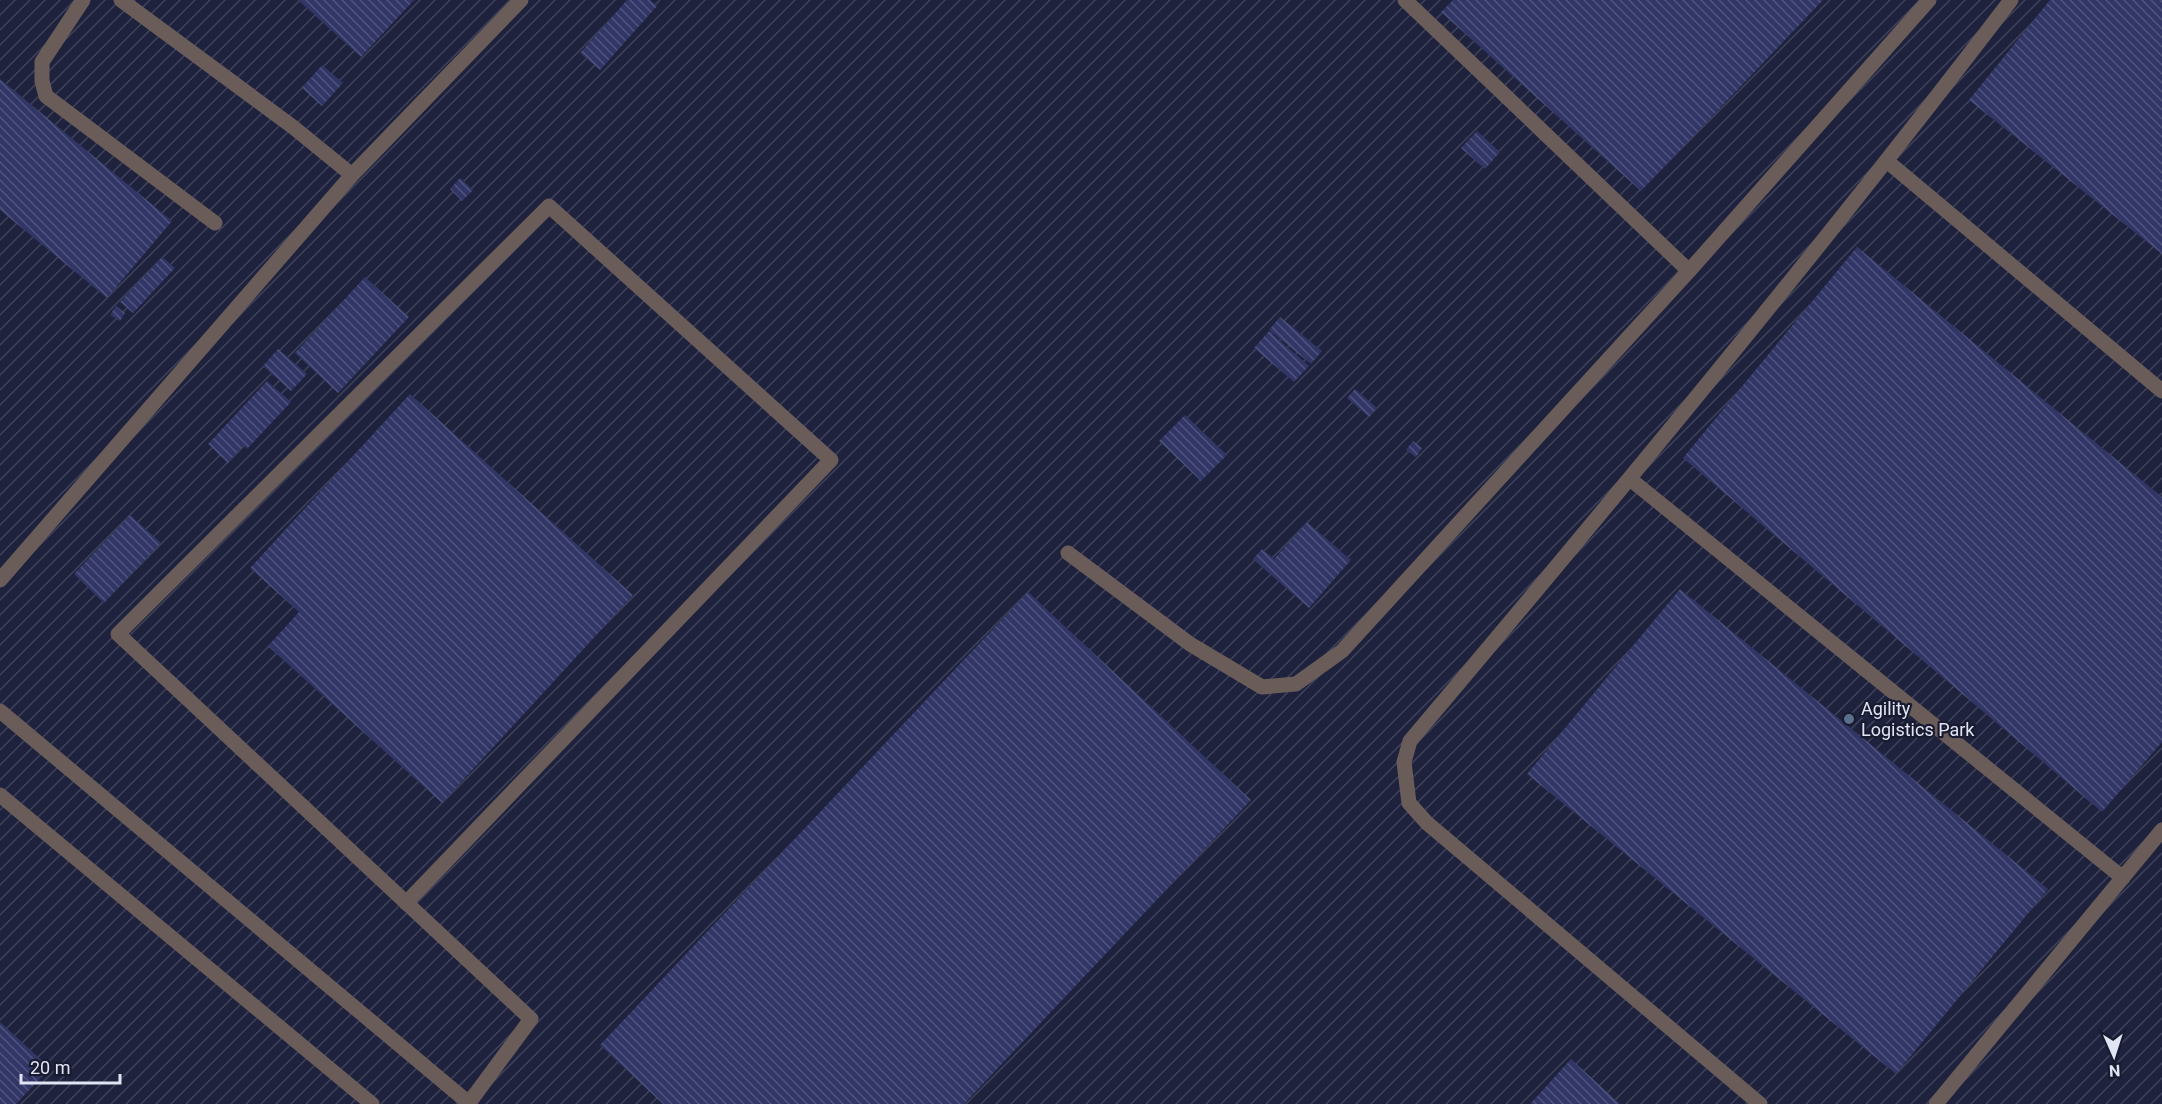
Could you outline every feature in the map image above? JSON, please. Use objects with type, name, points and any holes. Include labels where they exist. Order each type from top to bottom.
[{"type":"street","points":[[83,0],[42,62],[42,81],[46,96],[215,223]]},
{"type":"street","points":[[121,0],[293,128],[352,175]]},
{"type":"street","points":[[0,580],[352,175],[521,0]]},
{"type":"street","points":[[1405,0],[1689,271]]},
{"type":"street","points":[[1068,553],[1190,644],[1262,687],[1296,684],[1342,651],[1689,271],[1929,0]]},
{"type":"street","points":[[1760,1104],[1427,823],[1409,803],[1404,762],[1410,741],[1630,479],[1888,162],[2011,0]]},
{"type":"street","points":[[1888,162],[2162,391]]},
{"type":"street","points":[[0,711],[470,1103],[531,1018],[406,903],[118,634],[549,206],[831,460],[406,903]]},
{"type":"street","points":[[1630,479],[2123,878]]},
{"type":"street","points":[[0,795],[372,1104]]},
{"type":"street","points":[[1936,1104],[2162,830]]},
{"type":"shaded area","points":[[0,0],[2162,0],[2162,1104],[0,1104]]},
{"type":"building","points":[[298,0],[414,0],[361,57]]},
{"type":"building","points":[[627,0],[650,0],[657,6],[600,70],[580,53]]},
{"type":"building","points":[[1453,0],[1823,0],[1641,191],[1441,12]]},
{"type":"building","points":[[2050,0],[2162,0],[2162,254],[1969,100]]},
{"type":"building","points":[[322,65],[343,83],[322,106],[302,88]]},
{"type":"building","points":[[0,79],[172,221],[107,298],[0,210]]},
{"type":"building","points":[[1477,131],[1500,152],[1485,169],[1461,148]]},
{"type":"building","points":[[460,178],[473,190],[462,201],[450,189]]},
{"type":"building","points":[[1857,247],[2162,497],[2162,742],[2102,812],[1683,458]]},
{"type":"building","points":[[162,257],[175,268],[133,313],[120,302]]},
{"type":"building","points":[[365,277],[409,317],[338,393],[295,353]]},
{"type":"building","points":[[116,306],[125,313],[120,321],[110,315]]},
{"type":"building","points":[[1280,317],[1322,351],[1311,364],[1269,330]]},
{"type":"building","points":[[1269,331],[1309,366],[1294,382],[1254,348]]},
{"type":"building","points":[[278,349],[307,374],[291,391],[263,366]]},
{"type":"building","points":[[267,381],[291,402],[247,449],[244,445],[228,463],[208,444]]},
{"type":"building","points":[[1355,389],[1377,408],[1369,417],[1347,398]]},
{"type":"building","points":[[410,394],[633,595],[442,803],[268,646],[299,612],[250,568]]},
{"type":"building","points":[[1185,415],[1227,455],[1201,481],[1159,441]]},
{"type":"building","points":[[1413,441],[1422,448],[1416,457],[1406,450]]},
{"type":"building","points":[[130,515],[161,543],[104,603],[74,574]]},
{"type":"building","points":[[1307,522],[1351,560],[1309,608],[1253,559],[1262,549],[1274,559]]},
{"type":"building","points":[[1680,589],[2048,889],[1896,1074],[1527,774]]},
{"type":"building","points":[[1028,592],[1251,800],[964,1104],[663,1104],[600,1045]]},
{"type":"building","points":[[0,1022],[50,1068],[16,1104],[0,1104]]},
{"type":"building","points":[[1571,1059],[1620,1104],[1530,1104]]},
{"type":"place","name":"Agility Logistics Park","points":[[1849,719]]}]
